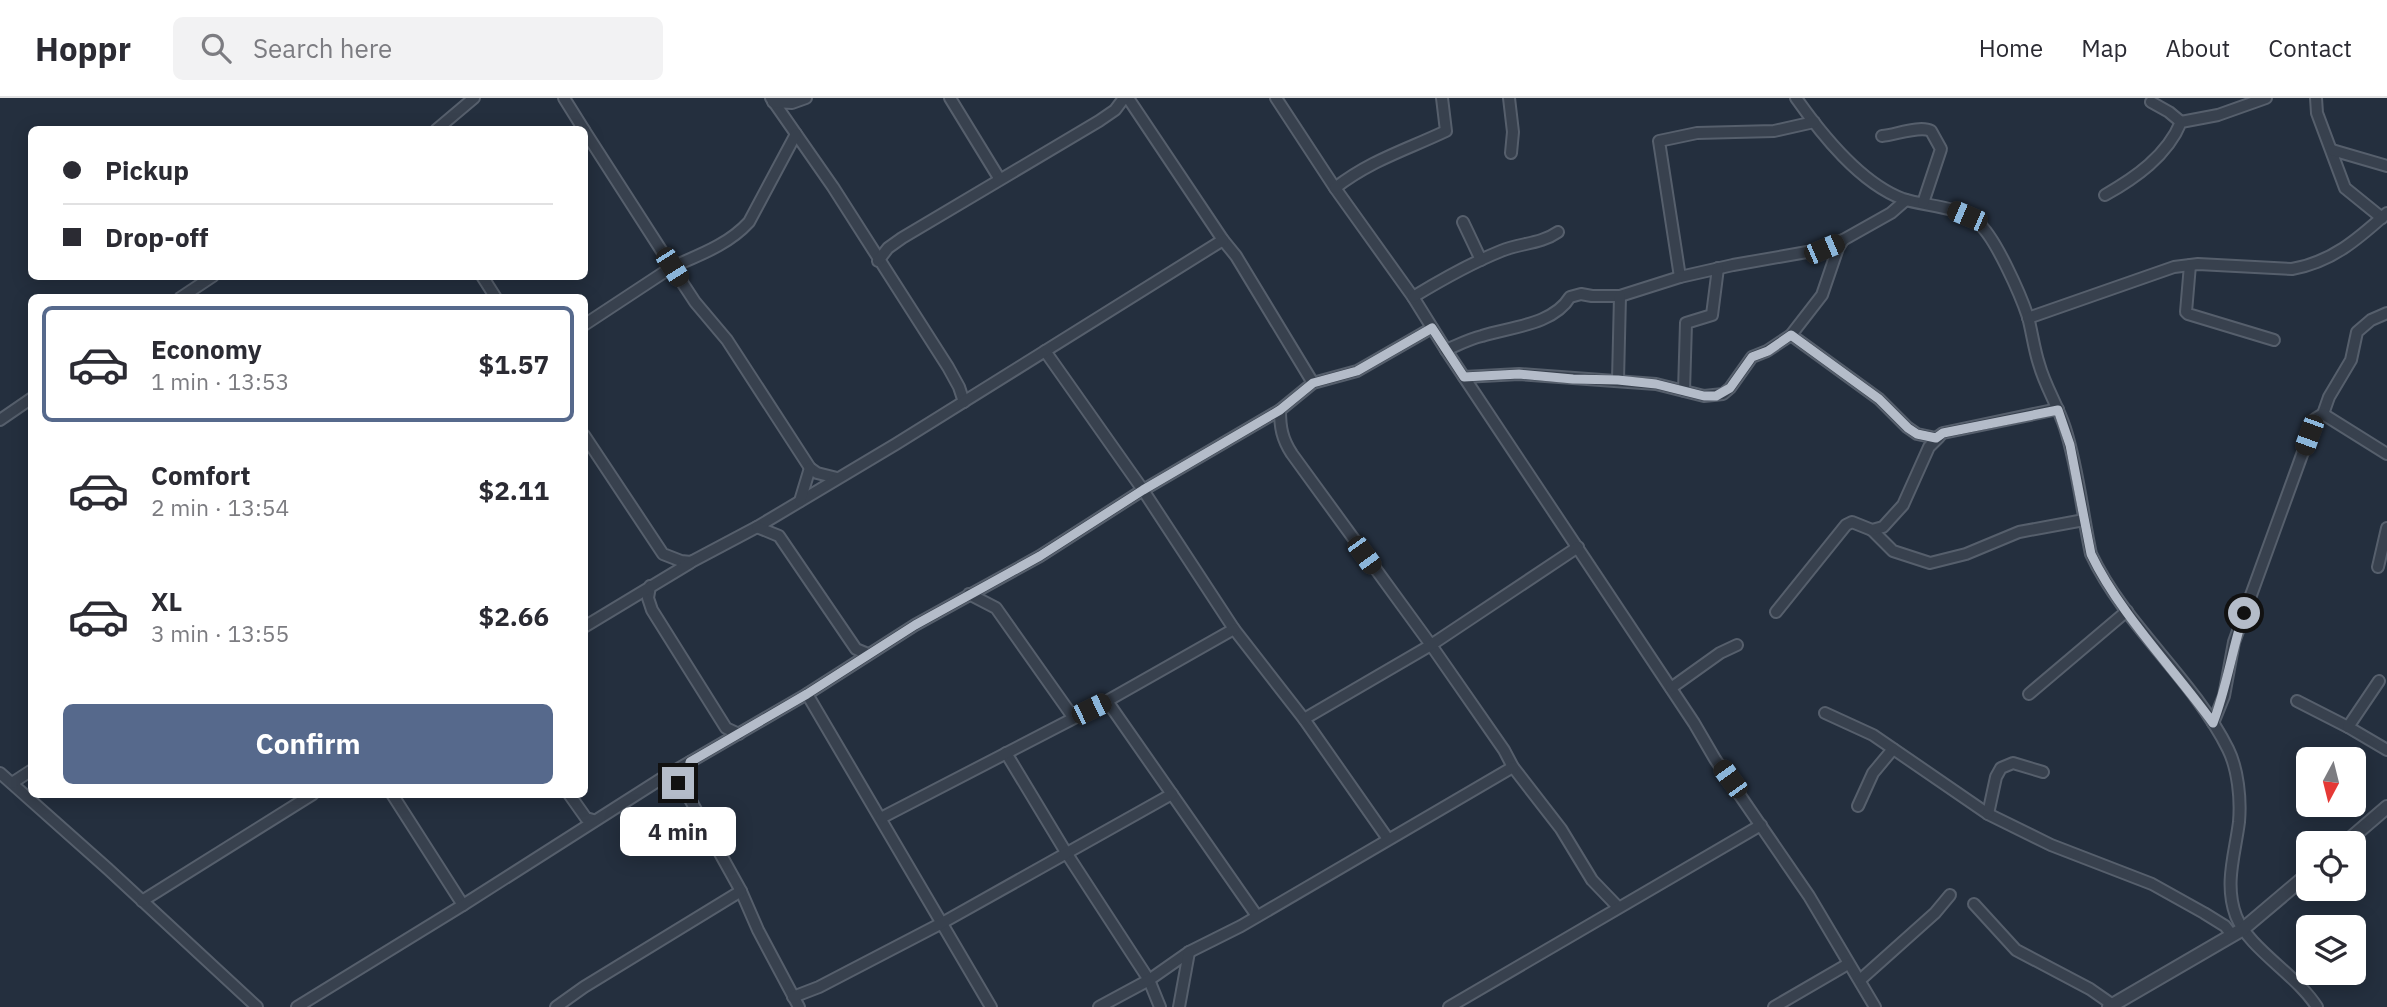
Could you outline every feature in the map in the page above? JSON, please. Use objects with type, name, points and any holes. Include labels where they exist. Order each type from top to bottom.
[{"type":"street","points":[[441,126],[474,98]]},
{"type":"street","points":[[564,98],[582,126]]},
{"type":"street","points":[[772,100],[792,103],[806,98]]},
{"type":"street","points":[[950,98],[999,178]]},
{"type":"street","points":[[878,261],[888,248],[999,178],[1099,121],[1126,98],[1236,256],[1313,383]]},
{"type":"street","points":[[1276,98],[1335,188],[1413,296],[1446,351],[1671,688],[1715,759],[1809,896],[1875,1007]]},
{"type":"street","points":[[1335,188],[1355,172],[1404,147],[1446,131],[1442,98]]},
{"type":"street","points":[[1509,98],[1513,132],[1511,153]]},
{"type":"street","points":[[1796,98],[1814,122],[1870,182],[1906,200],[1948,208],[1967,216],[1982,226],[2000,256],[2028,318],[2040,367],[2070,445],[2091,554],[2127,611],[2213,723],[2230,751],[2236,776],[2239,822],[2229,873],[2238,932]]},
{"type":"street","points":[[2105,195],[2129,182],[2155,158],[2168,144],[2181,122],[2218,115],[2266,98]]},
{"type":"street","points":[[2028,318],[2157,272],[2190,265],[2292,269],[2303,267],[2328,259],[2361,237],[2384,215],[2345,188],[2317,113],[2316,98]]},
{"type":"street","points":[[772,100],[948,367],[964,402]]},
{"type":"street","points":[[2151,103],[2181,122]]},
{"type":"street","points":[[1680,277],[1659,141],[1697,133],[1774,131],[1814,122]]},
{"type":"street","points":[[1882,136],[1898,135],[1922,128],[1931,131],[1941,149],[1923,203]]},
{"type":"street","points":[[588,322],[672,267],[723,244],[743,229],[796,134]]},
{"type":"street","points":[[588,136],[695,302],[727,340],[810,468],[817,473],[837,478]]},
{"type":"street","points":[[2332,150],[2387,166]]},
{"type":"street","points":[[1446,351],[1480,336],[1545,317],[1570,297],[1581,294],[1620,296],[1717,268],[1806,253],[1843,240],[1898,208],[1906,200]]},
{"type":"street","points":[[1463,222],[1481,260]]},
{"type":"street","points":[[1413,296],[1481,260],[1505,250],[1548,239],[1558,232]]},
{"type":"street","points":[[588,624],[782,512],[1223,240]]},
{"type":"street","points":[[1464,377],[1519,374],[1618,380],[1656,384],[1704,396],[1723,394],[1752,357],[1768,351],[1791,335],[1822,295],[1843,240]]},
{"type":"street","points":[[2190,265],[2188,314],[2274,340]]},
{"type":"street","points":[[1684,391],[1686,323],[1712,315],[1717,268]]},
{"type":"street","points":[[186,294],[207,280]]},
{"type":"street","points":[[1618,380],[1620,296]]},
{"type":"street","points":[[2213,723],[2224,696],[2234,642],[2315,419],[2323,414],[2329,397],[2351,360],[2357,332],[2371,320],[2387,313]]},
{"type":"street","points":[[297,1007],[463,905],[593,820],[807,694],[868,654],[1040,556],[1143,490],[1280,410],[1313,383],[1357,371],[1432,328]]},
{"type":"street","points":[[1791,335],[1879,399],[1917,434],[1936,438],[1943,433],[2058,410]]},
{"type":"street","points":[[1045,351],[1143,490],[1234,629],[1304,719],[1388,839]]},
{"type":"street","points":[[0,420],[28,401]]},
{"type":"street","points":[[1280,410],[1283,440],[1292,454],[1431,645],[1513,766],[1561,829],[1592,880],[1618,906]]},
{"type":"street","points":[[2323,414],[2387,454]]},
{"type":"street","points":[[1872,530],[1883,527],[1903,505],[1929,447],[1943,433]]},
{"type":"street","points":[[588,441],[663,554],[691,562]]},
{"type":"street","points":[[800,501],[806,490],[810,468]]},
{"type":"street","points":[[779,536],[782,512]]},
{"type":"street","points":[[1776,612],[1846,525],[1852,522],[1872,530],[1893,551],[1930,563],[1966,555],[2007,536],[2056,523],[2084,520]]},
{"type":"street","points":[[757,527],[779,536],[856,649],[868,654]]},
{"type":"street","points":[[2378,567],[2387,528]]},
{"type":"street","points":[[1304,719],[1431,645],[1578,547]]},
{"type":"street","points":[[661,580],[663,554]]},
{"type":"street","points":[[650,586],[648,598],[652,610],[726,728],[739,734]]},
{"type":"street","points":[[970,594],[996,608],[1073,717]]},
{"type":"street","points":[[2029,694],[2127,611]]},
{"type":"street","points":[[881,818],[1107,701],[1234,629]]},
{"type":"street","points":[[1671,688],[1720,653],[1737,645]]},
{"type":"street","points":[[2348,727],[2379,681]]},
{"type":"street","points":[[807,694],[991,1007]]},
{"type":"street","points":[[1107,701],[1257,916]]},
{"type":"street","points":[[2297,701],[2387,750]]},
{"type":"street","points":[[1825,713],[1872,735],[1988,814],[2051,845],[2152,884],[2238,932],[2304,988],[2317,1007]]},
{"type":"street","points":[[1858,806],[1873,773],[1893,749]]},
{"type":"street","points":[[1006,753],[1149,980],[1160,1007]]},
{"type":"street","points":[[686,792],[690,762]]},
{"type":"street","points":[[1988,814],[1996,777],[2001,768],[2013,763],[2043,772]]},
{"type":"street","points":[[1099,1007],[1149,980],[1189,952],[1257,916],[1513,766]]},
{"type":"street","points":[[0,773],[28,798]]},
{"type":"street","points":[[12,783],[28,773]]},
{"type":"street","points":[[664,777],[678,783],[686,792],[741,891],[796,1002],[1172,794]]},
{"type":"street","points":[[29,798],[257,1007]]},
{"type":"street","points":[[142,901],[307,798]]},
{"type":"street","points":[[395,798],[463,905]]},
{"type":"street","points":[[572,798],[586,818],[593,820]]},
{"type":"street","points":[[2359,831],[2387,807]]},
{"type":"street","points":[[1456,1005],[1618,906],[1761,824]]},
{"type":"street","points":[[1974,904],[2016,950],[2090,989],[2111,1006],[2238,932],[2296,884]]},
{"type":"street","points":[[556,1007],[741,891]]},
{"type":"street","points":[[1860,980],[1950,895]]},
{"type":"street","points":[[1179,1007],[1189,952]]},
{"type":"street","points":[[1774,1007],[1848,964]]},
{"type":"route","points":[[678,783],[686,792],[690,762],[807,694],[915,625],[1040,556],[1143,490],[1280,410],[1313,383],[1357,371],[1432,328],[1464,377],[1519,374],[1618,380],[1656,384],[1704,396],[1723,394],[1752,357],[1768,351],[1791,335],[1879,399],[1908,428],[1929,438],[2058,410],[2070,445],[2091,554],[2127,611],[2213,723],[2224,696],[2234,642],[2244,613]]}]
